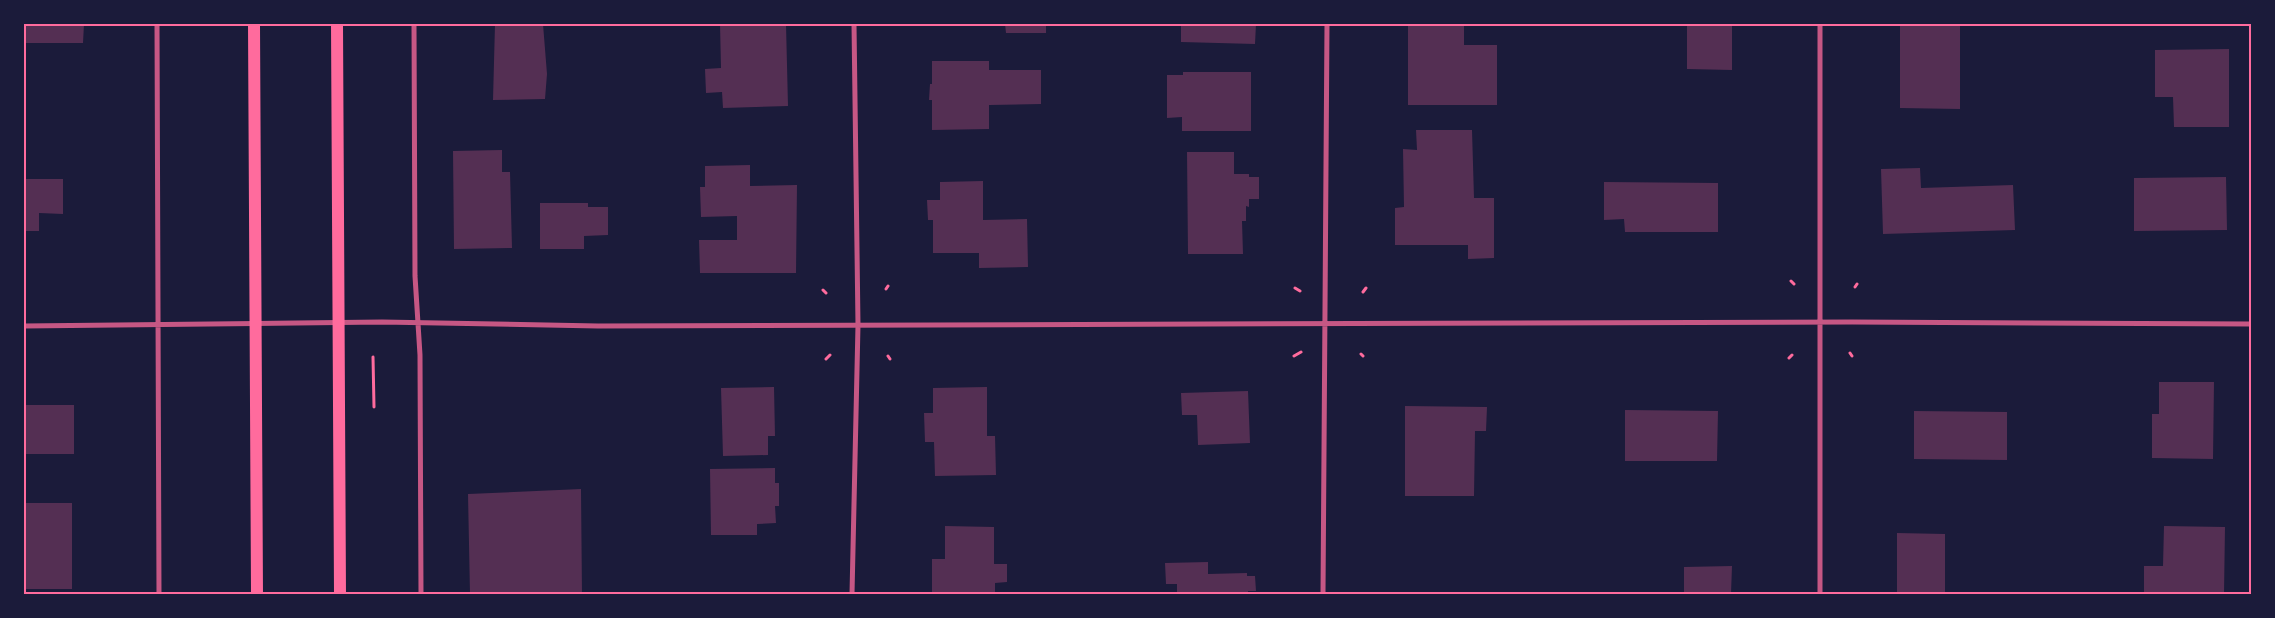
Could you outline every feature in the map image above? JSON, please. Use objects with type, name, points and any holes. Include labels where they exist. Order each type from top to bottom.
[{"type":"main road","points":[[254,24],[257,594]]},
{"type":"main road","points":[[337,24],[340,594]]},
{"type":"street","points":[[157,24],[159,594]]},
{"type":"street","points":[[414,24],[415,276],[419,322],[421,594]]},
{"type":"street","points":[[852,594],[858,325],[854,24]]},
{"type":"street","points":[[1323,594],[1327,24]]},
{"type":"street","points":[[1820,24],[1820,594]]},
{"type":"street","points":[[24,326],[419,322],[598,326],[1820,322],[2251,324]]},
{"type":"path","points":[[1295,288],[1300,291]]},
{"type":"path","points":[[1294,356],[1301,352]]},
{"type":"path","points":[[826,359],[830,355]]},
{"type":"path","points":[[373,357],[374,407]]},
{"type":"building","points":[[25,24],[84,24],[83,43],[25,43]]},
{"type":"building","points":[[495,24],[543,24],[547,74],[545,99],[493,100]]},
{"type":"building","points":[[720,24],[786,24],[788,106],[723,108],[722,92],[706,93],[705,69],[721,68]]},
{"type":"building","points":[[1005,24],[1046,24],[1046,33],[1006,33]]},
{"type":"building","points":[[1181,24],[1256,24],[1255,44],[1181,42]]},
{"type":"building","points":[[1408,24],[1464,24],[1464,45],[1497,45],[1497,105],[1408,105]]},
{"type":"building","points":[[1687,24],[1732,24],[1732,70],[1687,69]]},
{"type":"building","points":[[1900,24],[1960,24],[1960,109],[1900,108]]},
{"type":"building","points":[[2229,49],[2229,127],[2174,127],[2173,97],[2155,97],[2155,50]]},
{"type":"building","points":[[932,61],[989,61],[989,70],[1041,70],[1041,104],[989,105],[989,129],[932,130],[932,100],[929,100],[930,84],[932,84]]},
{"type":"building","points":[[1183,72],[1251,72],[1251,131],[1182,131],[1182,117],[1167,118],[1167,75],[1183,75]]},
{"type":"building","points":[[1416,130],[1472,130],[1474,198],[1494,198],[1494,258],[1468,259],[1468,245],[1395,245],[1395,208],[1404,207],[1403,149],[1417,150]]},
{"type":"building","points":[[502,150],[502,172],[510,172],[512,248],[454,249],[453,151]]},
{"type":"building","points":[[1187,152],[1234,152],[1234,174],[1249,174],[1249,177],[1259,177],[1259,199],[1249,199],[1249,207],[1246,206],[1246,221],[1242,221],[1243,254],[1188,254]]},
{"type":"building","points":[[750,165],[750,186],[797,185],[796,273],[700,273],[699,240],[737,240],[737,216],[701,217],[700,187],[705,187],[705,166]]},
{"type":"building","points":[[1920,168],[1921,188],[2013,185],[2015,230],[1883,234],[1881,169]]},
{"type":"building","points":[[2226,177],[2227,230],[2134,231],[2134,178]]},
{"type":"building","points":[[24,179],[63,179],[63,214],[39,213],[39,231],[24,231]]},
{"type":"building","points":[[983,181],[983,220],[1027,219],[1028,267],[979,268],[979,253],[933,253],[933,220],[928,220],[927,200],[940,200],[940,182]]},
{"type":"building","points":[[1604,182],[1718,183],[1718,232],[1625,232],[1624,219],[1604,220]]},
{"type":"building","points":[[540,203],[588,203],[588,207],[608,207],[608,235],[584,236],[584,249],[540,249]]},
{"type":"building","points":[[2159,382],[2214,382],[2213,459],[2152,458],[2152,414],[2159,414]]},
{"type":"building","points":[[774,387],[775,436],[768,436],[768,455],[723,456],[721,388]]},
{"type":"building","points":[[987,387],[987,436],[995,436],[996,475],[935,476],[934,442],[925,442],[924,413],[933,413],[933,388]]},
{"type":"building","points":[[1248,391],[1250,443],[1198,445],[1197,415],[1182,415],[1181,393]]},
{"type":"building","points":[[24,405],[74,405],[74,454],[24,454]]},
{"type":"building","points":[[1405,406],[1487,407],[1486,431],[1475,431],[1474,496],[1405,496]]},
{"type":"building","points":[[1625,410],[1718,411],[1717,461],[1625,461]]},
{"type":"building","points":[[1914,411],[2007,412],[2007,460],[1914,459]]},
{"type":"building","points":[[775,468],[775,483],[779,483],[779,506],[775,506],[776,523],[757,524],[757,535],[711,535],[710,469]]},
{"type":"building","points":[[581,489],[582,594],[470,594],[468,494]]},
{"type":"building","points":[[24,503],[72,503],[72,589],[24,589]]},
{"type":"building","points":[[945,526],[994,527],[994,564],[1007,564],[1007,582],[995,583],[995,594],[932,594],[932,559],[945,559]]},
{"type":"building","points":[[2164,526],[2225,527],[2224,594],[2144,594],[2144,566],[2163,566]]},
{"type":"building","points":[[1897,533],[1945,534],[1945,594],[1897,594]]},
{"type":"building","points":[[1208,562],[1208,574],[1247,573],[1247,576],[1255,576],[1256,591],[1248,591],[1248,594],[1177,594],[1177,584],[1166,584],[1165,563]]},
{"type":"building","points":[[1732,566],[1731,594],[1684,594],[1684,567]]}]
